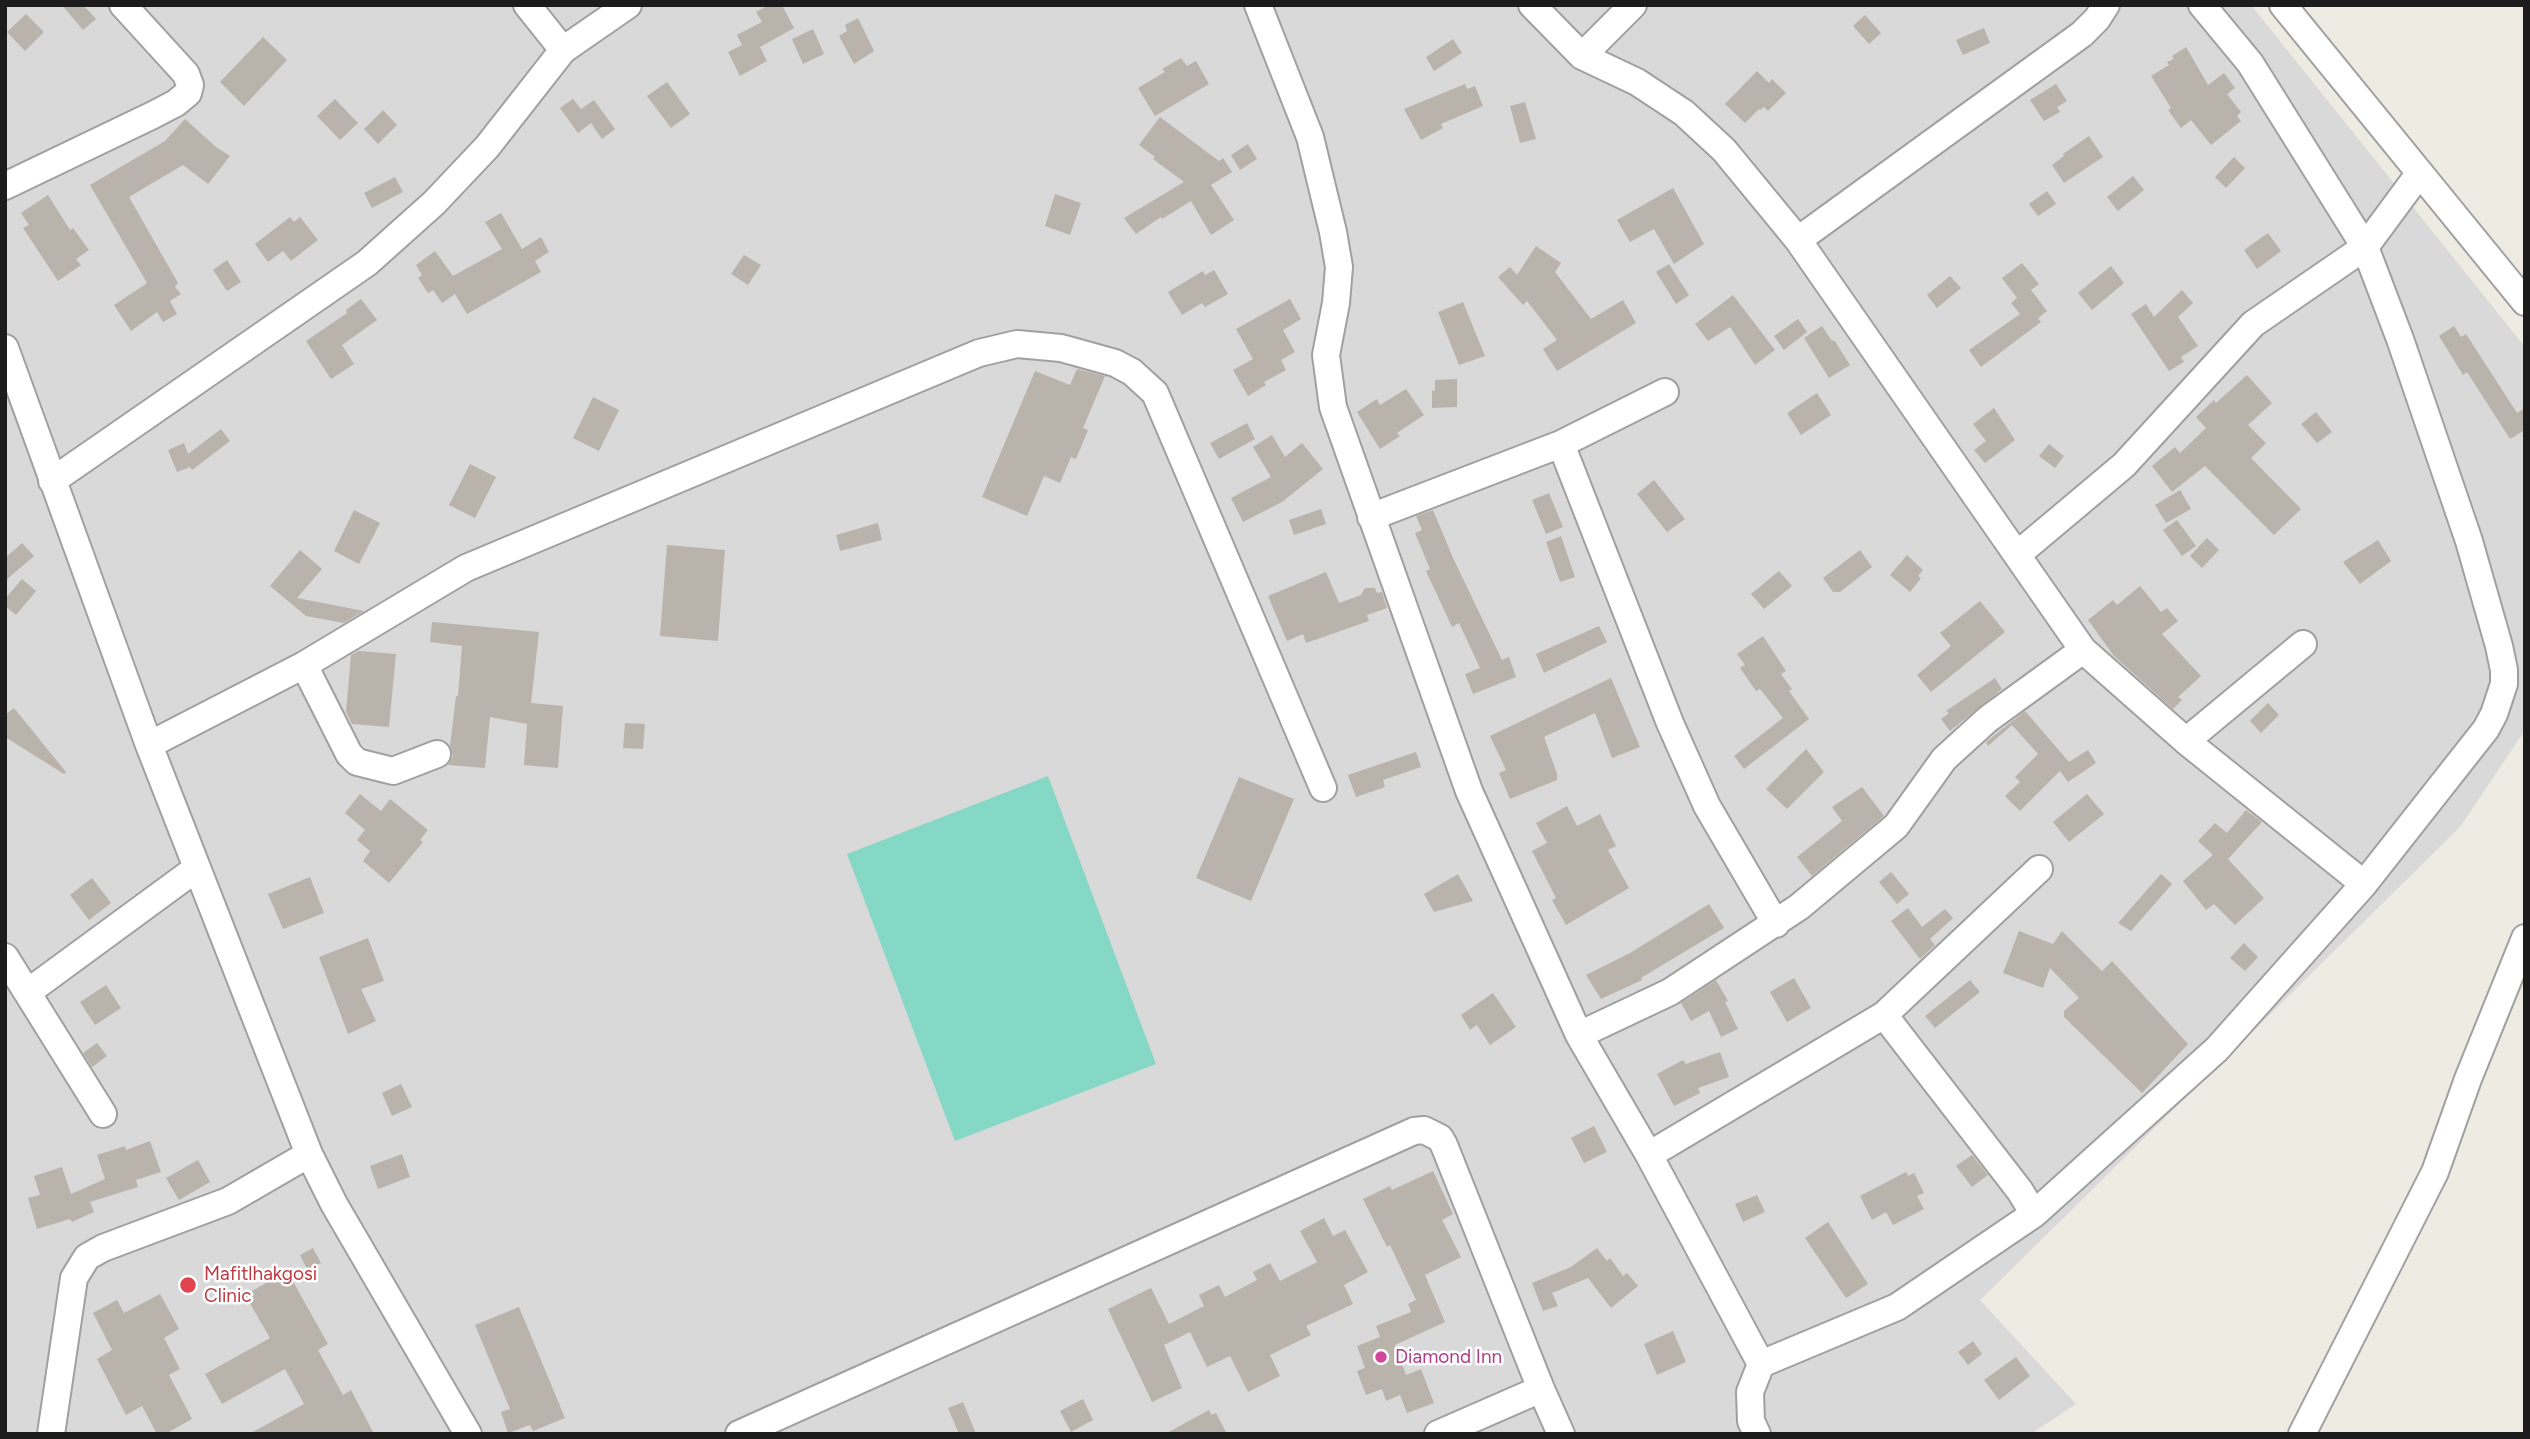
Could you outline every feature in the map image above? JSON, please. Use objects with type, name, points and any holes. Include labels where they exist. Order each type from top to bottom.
[{"type":"street","points":[[5,186],[153,116],[188,93],[190,85],[186,74],[123,5]]},
{"type":"street","points":[[527,5],[564,50]]},
{"type":"street","points":[[52,481],[367,263],[434,203],[486,147],[564,50],[628,5]]},
{"type":"street","points":[[1258,5],[1310,137],[1334,232],[1339,267],[1336,303],[1326,355],[1333,407],[1469,791],[1579,1035],[1649,1155],[1761,1364]]},
{"type":"street","points":[[1532,5],[1582,57],[1637,82],[1684,113],[1724,150],[1797,240],[2083,650],[2186,741],[2364,884]]},
{"type":"street","points":[[1582,57],[1633,5]]},
{"type":"street","points":[[1797,240],[2082,34],[2106,5]]},
{"type":"street","points":[[1756,1434],[1751,1421],[1750,1392],[1761,1364],[1896,1307],[2034,1214],[2217,1049],[2364,884],[2486,729],[2500,698],[2504,670],[2469,541],[2400,338],[2365,247],[2250,63],[2202,5]]},
{"type":"street","points":[[2283,5],[2525,302]]},
{"type":"street","points":[[2018,554],[2124,465],[2253,324],[2365,247],[2419,174]]},
{"type":"street","points":[[149,745],[304,666],[466,568],[979,353],[1017,344],[1061,348],[1115,363],[1132,372],[1154,393],[1323,788]]},
{"type":"street","points":[[5,348],[149,745],[309,1154],[334,1204],[468,1434]]},
{"type":"street","points":[[1371,517],[1561,444],[1665,392]]},
{"type":"street","points":[[1561,444],[1670,723],[1707,806],[1776,924]]},
{"type":"street","points":[[2186,741],[2302,644]]},
{"type":"street","points":[[1579,1035],[1670,992],[1776,924],[1896,826],[1944,759],[1987,719],[2083,650]]},
{"type":"street","points":[[304,666],[349,754],[357,762],[393,771],[437,754]]},
{"type":"street","points":[[28,992],[197,868]]},
{"type":"street","points":[[1649,1155],[1884,1015],[2039,869]]},
{"type":"street","points":[[2302,1434],[2435,1172],[2468,1079],[2525,938]]},
{"type":"street","points":[[5,957],[103,1114]]},
{"type":"street","points":[[1884,1015],[2020,1191],[2034,1214]]},
{"type":"street","points":[[743,1433],[1402,1136],[1424,1130],[1440,1138],[1444,1145],[1561,1434]]},
{"type":"street","points":[[51,1434],[74,1278],[87,1257],[103,1248],[228,1201],[309,1154]]},
{"type":"street","points":[[1438,1434],[1541,1389]]},
{"type":"shaded area","points":[[5,5],[2251,5],[2525,347],[2525,730],[2460,827],[1980,1300],[2076,1404],[2031,1434],[5,1434]]},
{"type":"shaded area","points":[[1048,776],[1156,1064],[955,1141],[847,854]]},
{"type":"building","points":[[62,5],[83,5],[96,19],[83,30]]},
{"type":"building","points":[[769,5],[782,5],[794,28],[760,47],[767,61],[740,76],[728,52],[742,45],[737,35],[762,22],[756,12]]},
{"type":"building","points":[[26,14],[44,32],[25,51],[7,32]]},
{"type":"building","points":[[1865,15],[1881,33],[1869,44],[1853,26]]},
{"type":"building","points":[[858,18],[874,51],[854,64],[839,36],[847,31],[845,25]]},
{"type":"building","points":[[1984,28],[1990,43],[1963,55],[1956,40]]},
{"type":"building","points":[[813,29],[824,54],[803,64],[792,39]]},
{"type":"building","points":[[263,37],[287,60],[244,106],[220,82]]},
{"type":"building","points":[[1453,39],[1462,53],[1434,71],[1426,57]]},
{"type":"building","points":[[2186,47],[2208,85],[2224,73],[2235,88],[2227,94],[2241,112],[2237,116],[2241,121],[2211,145],[2191,120],[2181,128],[2168,110],[2171,108],[2151,76],[2169,65],[2167,62],[2174,59],[2172,56]]},
{"type":"building","points":[[1181,58],[1187,66],[1196,61],[1209,84],[1155,116],[1138,88],[1165,72],[1162,69]]},
{"type":"building","points":[[1757,71],[1769,83],[1772,79],[1786,93],[1768,111],[1764,107],[1759,109],[1745,123],[1725,104]]},
{"type":"building","points":[[667,82],[690,114],[671,128],[647,96]]},
{"type":"building","points":[[1465,84],[1467,89],[1475,86],[1483,106],[1441,124],[1443,128],[1421,140],[1404,109]]},
{"type":"building","points":[[2056,84],[2067,101],[2057,107],[2060,112],[2044,121],[2030,100]]},
{"type":"building","points":[[335,99],[358,123],[340,140],[317,116]]},
{"type":"building","points":[[573,99],[581,109],[594,100],[615,129],[602,139],[591,123],[578,133],[560,108]]},
{"type":"building","points":[[1525,102],[1536,139],[1520,143],[1510,106]]},
{"type":"building","points":[[383,110],[397,125],[378,144],[364,129]]},
{"type":"building","points":[[1160,117],[1219,161],[1223,158],[1232,172],[1211,185],[1234,220],[1211,235],[1191,201],[1136,234],[1124,218],[1184,182],[1139,145]]},
{"type":"building","points":[[185,119],[230,156],[208,184],[183,165],[129,197],[178,283],[175,287],[181,294],[170,301],[177,314],[163,322],[157,312],[131,331],[114,305],[147,283],[90,185],[165,141]]},
{"type":"building","points":[[2089,136],[2103,157],[2064,183],[2052,165]]},
{"type":"building","points":[[1248,144],[1257,159],[1240,170],[1231,155]]},
{"type":"building","points":[[2234,157],[2245,168],[2226,188],[2215,177]]},
{"type":"building","points":[[2133,176],[2144,190],[2118,211],[2107,197]]},
{"type":"building","points":[[395,177],[403,192],[372,208],[364,193]]},
{"type":"building","points":[[1673,188],[1704,244],[1674,264],[1654,229],[1630,242],[1617,220]]},
{"type":"building","points":[[2047,191],[2056,204],[2038,216],[2029,204]]},
{"type":"building","points":[[1055,194],[1081,203],[1070,235],[1045,226]]},
{"type":"building","points":[[48,195],[70,230],[73,228],[89,250],[76,259],[81,265],[58,281],[23,228],[29,225],[21,213]]},
{"type":"building","points":[[501,213],[522,249],[541,237],[549,252],[535,261],[541,272],[467,314],[455,294],[442,303],[433,290],[428,293],[418,278],[422,275],[416,265],[435,251],[453,276],[502,249],[485,222]]},
{"type":"building","points":[[290,217],[294,222],[300,217],[318,240],[291,261],[283,251],[268,262],[255,244]]},
{"type":"building","points":[[2268,233],[2281,251],[2257,269],[2244,250]]},
{"type":"building","points":[[1536,246],[1561,263],[1555,272],[1591,319],[1623,300],[1636,323],[1557,371],[1543,349],[1557,340],[1527,301],[1523,305],[1498,277],[1510,267],[1517,275]]},
{"type":"building","points":[[744,255],[761,265],[748,285],[731,274]]},
{"type":"building","points":[[227,260],[241,282],[227,291],[213,270]]},
{"type":"building","points":[[2022,263],[2039,284],[2031,290],[2047,311],[2038,318],[2041,322],[1981,367],[1969,350],[2020,314],[2011,303],[2017,298],[2002,278]]},
{"type":"building","points":[[1669,264],[1689,295],[1676,304],[1656,272]]},
{"type":"building","points":[[2111,266],[2124,283],[2092,310],[2078,293]]},
{"type":"building","points":[[1214,270],[1228,294],[1205,307],[1202,303],[1182,315],[1168,292],[1203,271],[1205,275]]},
{"type":"building","points":[[1950,276],[1961,288],[1937,308],[1927,295]]},
{"type":"building","points":[[2182,290],[2193,303],[2178,317],[2198,346],[2181,357],[2184,362],[2169,371],[2131,314],[2146,304],[2154,317]]},
{"type":"building","points":[[1733,295],[1775,350],[1755,365],[1730,327],[1708,341],[1695,324]]},
{"type":"building","points":[[361,299],[377,320],[342,345],[354,364],[331,379],[306,341],[347,313],[346,310]]},
{"type":"building","points":[[1290,299],[1301,319],[1283,330],[1295,352],[1281,360],[1286,370],[1264,382],[1266,385],[1248,396],[1233,370],[1253,359],[1236,329]]},
{"type":"building","points":[[1463,302],[1485,356],[1459,365],[1438,312]]},
{"type":"building","points":[[1798,319],[1807,332],[1784,350],[1774,336]]},
{"type":"building","points":[[1822,326],[1850,365],[1829,378],[1804,338]]},
{"type":"building","points":[[2454,326],[2461,337],[2466,334],[2517,413],[2525,408],[2525,430],[2510,439],[2467,372],[2463,375],[2439,336]]},
{"type":"building","points":[[1077,369],[1105,376],[1083,428],[1088,430],[1076,459],[1071,457],[1060,483],[1044,476],[1027,516],[982,497],[1035,371],[1070,385]]},
{"type":"building","points":[[2247,375],[2272,403],[2248,425],[2266,443],[2251,458],[2301,509],[2274,535],[2205,466],[2172,492],[2152,466],[2175,447],[2180,453],[2206,428],[2196,417]]},
{"type":"building","points":[[1457,379],[1457,407],[1432,408],[1435,380]]},
{"type":"building","points":[[1406,389],[1424,415],[1397,433],[1400,436],[1380,449],[1357,412],[1377,399],[1380,405]]},
{"type":"building","points":[[1817,393],[1831,415],[1801,435],[1787,413]]},
{"type":"building","points":[[593,397],[619,410],[599,451],[573,438]]},
{"type":"building","points":[[1994,408],[2015,440],[1985,463],[1974,450],[1986,441],[1973,424]]},
{"type":"building","points":[[2316,412],[2332,432],[2317,443],[2301,424]]},
{"type":"building","points":[[1247,423],[1255,439],[1219,459],[1210,443]]},
{"type":"building","points":[[221,429],[230,441],[192,470],[190,467],[177,472],[168,450],[184,443],[188,454]]},
{"type":"building","points":[[1272,435],[1285,457],[1302,443],[1323,469],[1282,502],[1243,522],[1231,498],[1271,477],[1253,447]]},
{"type":"building","points":[[2049,444],[2064,456],[2055,468],[2039,456]]},
{"type":"building","points":[[470,464],[496,477],[475,518],[449,505]]},
{"type":"building","points":[[1654,480],[1685,519],[1667,532],[1637,494]]},
{"type":"building","points":[[2180,490],[2191,509],[2166,523],[2155,505]]},
{"type":"building","points":[[1549,493],[1563,527],[1546,534],[1532,500]]},
{"type":"building","points":[[1321,509],[1326,524],[1294,535],[1289,520]]},
{"type":"building","points":[[354,510],[380,523],[359,564],[334,551]]},
{"type":"building","points":[[1433,510],[1502,660],[1509,657],[1516,677],[1473,694],[1465,674],[1480,668],[1459,623],[1452,627],[1426,571],[1430,569],[1415,533],[1422,530],[1416,516]]},
{"type":"building","points":[[2177,520],[2196,546],[2182,556],[2163,530]]},
{"type":"building","points":[[878,523],[882,540],[840,551],[836,535]]},
{"type":"building","points":[[1561,536],[1575,577],[1560,582],[1546,542]]},
{"type":"building","points":[[2207,538],[2219,550],[2202,568],[2190,556]]},
{"type":"building","points":[[2378,540],[2391,561],[2360,584],[2343,562]]},
{"type":"building","points":[[22,543],[34,556],[5,581],[5,558]]},
{"type":"building","points":[[667,545],[725,550],[718,641],[660,636]]},
{"type":"building","points":[[300,550],[322,569],[297,598],[364,611],[344,623],[306,616],[270,586]]},
{"type":"building","points":[[1860,550],[1872,567],[1840,592],[1833,592],[1823,578]]},
{"type":"building","points":[[1907,555],[1923,570],[1918,576],[1921,578],[1910,592],[1890,575]]},
{"type":"building","points":[[1779,571],[1792,586],[1764,609],[1751,594]]},
{"type":"building","points":[[1326,572],[1339,603],[1361,595],[1365,588],[1375,588],[1377,593],[1382,592],[1387,608],[1367,615],[1369,621],[1306,643],[1303,634],[1287,641],[1268,596]]},
{"type":"building","points":[[22,579],[36,591],[16,615],[5,606],[5,599]]},
{"type":"building","points":[[2140,586],[2161,612],[2167,608],[2178,621],[2162,634],[2201,676],[2178,697],[2182,700],[2173,709],[2114,656],[2088,620],[2113,600],[2117,605]]},
{"type":"building","points":[[1980,601],[2005,632],[1931,692],[1917,675],[1951,646],[1940,633]]},
{"type":"building","points":[[432,622],[539,632],[531,703],[563,706],[558,768],[524,765],[527,724],[490,717],[485,768],[448,765],[453,756],[450,746],[462,646],[430,642]]},
{"type":"building","points":[[1599,626],[1607,642],[1544,673],[1536,654]]},
{"type":"building","points":[[1763,636],[1786,671],[1781,674],[1792,689],[1789,691],[1809,719],[1744,769],[1734,756],[1783,718],[1760,689],[1756,691],[1740,668],[1745,665],[1737,654]]},
{"type":"building","points":[[359,651],[396,654],[389,727],[352,724],[346,712],[351,655]]},
{"type":"building","points":[[1611,678],[1640,747],[1612,758],[1595,713],[1544,737],[1557,780],[1510,799],[1499,773],[1506,770],[1490,736]]},
{"type":"building","points":[[1995,678],[2002,689],[1950,731],[1941,719],[1949,713],[1946,711]]},
{"type":"building","points":[[2268,703],[2279,715],[2261,733],[2250,721]]},
{"type":"building","points":[[14,708],[66,772],[64,774],[5,737],[5,715]]},
{"type":"building","points":[[2025,711],[2069,762],[2088,750],[2096,763],[2068,782],[2060,771],[2020,811],[2005,796],[2020,782],[2015,777],[2038,754],[2012,725],[1988,746],[1986,742]]},
{"type":"building","points":[[625,723],[645,724],[643,749],[623,748]]},
{"type":"building","points":[[1806,749],[1824,772],[1787,809],[1766,789]]},
{"type":"building","points":[[1416,752],[1421,767],[1383,780],[1385,787],[1356,797],[1348,775]]},
{"type":"building","points":[[1239,777],[1294,799],[1251,901],[1196,878]]},
{"type":"building","points":[[1862,787],[1884,816],[1812,876],[1797,857],[1842,821],[1832,807]]},
{"type":"building","points":[[360,794],[381,811],[390,799],[428,830],[420,840],[423,842],[389,883],[363,861],[370,851],[357,840],[365,830],[345,813]]},
{"type":"building","points":[[2087,794],[2104,814],[2069,842],[2053,822]]},
{"type":"building","points":[[1567,806],[1577,826],[1600,814],[1616,846],[1608,850],[1629,888],[1566,925],[1552,900],[1556,898],[1532,851],[1547,843],[1536,823]]},
{"type":"building","points":[[2246,810],[2262,822],[2228,859],[2264,898],[2235,925],[2214,904],[2206,910],[2183,881],[2213,855],[2198,841],[2215,823],[2227,833]]},
{"type":"building","points":[[1891,872],[1909,894],[1897,904],[1879,882]]},
{"type":"building","points":[[1458,874],[1473,901],[1434,912],[1424,894]]},
{"type":"building","points":[[2161,874],[2172,884],[2131,931],[2118,923]]},
{"type":"building","points":[[310,877],[324,913],[283,929],[268,894]]},
{"type":"building","points":[[92,878],[111,903],[89,920],[70,895]]},
{"type":"building","points":[[1709,904],[1724,928],[1641,978],[1642,980],[1601,999],[1586,975],[1630,953]]},
{"type":"building","points":[[1908,908],[1922,927],[1945,909],[1953,918],[1930,939],[1935,945],[1920,959],[1891,921]]},
{"type":"building","points":[[2019,931],[2053,944],[2062,931],[2102,971],[2112,961],[2188,1044],[2142,1093],[2064,1017],[2064,1011],[2079,998],[2050,968],[2043,988],[2003,973]]},
{"type":"building","points":[[368,938],[384,981],[361,989],[376,1021],[348,1034],[319,957]]},
{"type":"building","points":[[2244,943],[2258,957],[2245,971],[2230,958]]},
{"type":"building","points":[[1794,978],[1811,1008],[1787,1022],[1770,992]]},
{"type":"building","points":[[1716,980],[1728,1001],[1725,1002],[1738,1029],[1721,1037],[1709,1011],[1691,1021],[1681,1003]]},
{"type":"building","points":[[1970,980],[1980,992],[1935,1028],[1925,1016]]},
{"type":"building","points":[[106,985],[121,1008],[95,1025],[80,1002]]},
{"type":"building","points":[[1493,993],[1516,1027],[1490,1045],[1477,1025],[1470,1030],[1461,1015]]},
{"type":"building","points":[[97,1043],[107,1056],[92,1067],[83,1053]]},
{"type":"building","points":[[1720,1052],[1729,1077],[1698,1088],[1700,1093],[1674,1106],[1657,1074],[1683,1060],[1686,1064]]},
{"type":"building","points":[[401,1084],[412,1107],[392,1116],[382,1093]]},
{"type":"building","points":[[1594,1126],[1607,1152],[1584,1163],[1571,1138]]},
{"type":"building","points":[[150,1141],[161,1172],[136,1180],[138,1187],[90,1202],[94,1212],[72,1222],[70,1219],[37,1229],[28,1198],[40,1195],[34,1176],[62,1167],[71,1194],[105,1179],[97,1155],[125,1146],[126,1150]]},
{"type":"building","points":[[402,1154],[410,1177],[378,1189],[370,1166]]},
{"type":"building","points":[[1972,1155],[1988,1175],[1972,1187],[1956,1166]]},
{"type":"building","points":[[198,1160],[210,1182],[179,1200],[166,1178]]},
{"type":"building","points":[[1433,1171],[1453,1214],[1442,1220],[1461,1257],[1425,1275],[1445,1322],[1395,1345],[1406,1375],[1421,1369],[1434,1403],[1407,1413],[1400,1395],[1386,1401],[1382,1389],[1366,1395],[1357,1371],[1365,1368],[1357,1346],[1380,1337],[1376,1326],[1411,1312],[1408,1304],[1416,1300],[1390,1245],[1387,1247],[1363,1199],[1390,1186],[1392,1190]]},
{"type":"building","points":[[1906,1172],[1908,1176],[1914,1173],[1924,1193],[1917,1196],[1924,1209],[1893,1225],[1886,1212],[1872,1220],[1860,1196]]},
{"type":"building","points":[[1757,1195],[1765,1212],[1743,1222],[1735,1204]]},
{"type":"building","points":[[1324,1218],[1333,1236],[1345,1230],[1368,1272],[1344,1285],[1353,1304],[1306,1326],[1311,1335],[1270,1355],[1280,1376],[1248,1392],[1230,1356],[1207,1367],[1190,1332],[1164,1345],[1182,1388],[1152,1402],[1108,1309],[1151,1288],[1169,1324],[1204,1306],[1199,1295],[1219,1285],[1225,1297],[1257,1280],[1253,1272],[1270,1263],[1280,1281],[1317,1262],[1300,1231]]},
{"type":"building","points":[[1828,1222],[1868,1284],[1846,1298],[1805,1238]]},
{"type":"building","points":[[313,1248],[321,1263],[307,1269],[300,1255]]},
{"type":"building","points":[[1597,1248],[1607,1261],[1610,1258],[1623,1276],[1627,1273],[1638,1286],[1611,1308],[1588,1278],[1552,1293],[1558,1306],[1543,1311],[1532,1283],[1571,1267]]},
{"type":"building","points":[[287,1271],[328,1344],[318,1350],[343,1395],[351,1390],[374,1434],[249,1434],[304,1404],[285,1369],[222,1404],[205,1374],[270,1338],[245,1295]]},
{"type":"building","points":[[160,1294],[179,1329],[164,1338],[180,1369],[169,1375],[192,1419],[165,1434],[157,1434],[142,1406],[126,1415],[97,1359],[112,1350],[93,1313],[117,1300],[124,1313]]},
{"type":"building","points":[[519,1307],[565,1418],[533,1431],[530,1425],[508,1433],[501,1412],[510,1409],[475,1325]]},
{"type":"building","points":[[1673,1331],[1686,1362],[1657,1375],[1644,1344]]},
{"type":"building","points":[[1973,1341],[1982,1354],[1968,1365],[1958,1352]]},
{"type":"building","points":[[2016,1357],[2030,1376],[1999,1400],[1984,1380]]},
{"type":"building","points":[[1083,1399],[1093,1420],[1071,1432],[1060,1411]]},
{"type":"building","points":[[963,1402],[976,1434],[959,1434],[948,1408]]},
{"type":"building","points":[[1209,1410],[1211,1415],[1216,1413],[1227,1434],[1165,1434]]},
{"type":"place","name":"Mafitlhakgosi Clinic","points":[[188,1285]]},
{"type":"place","name":"Diamond Inn","points":[[1381,1357]]}]
